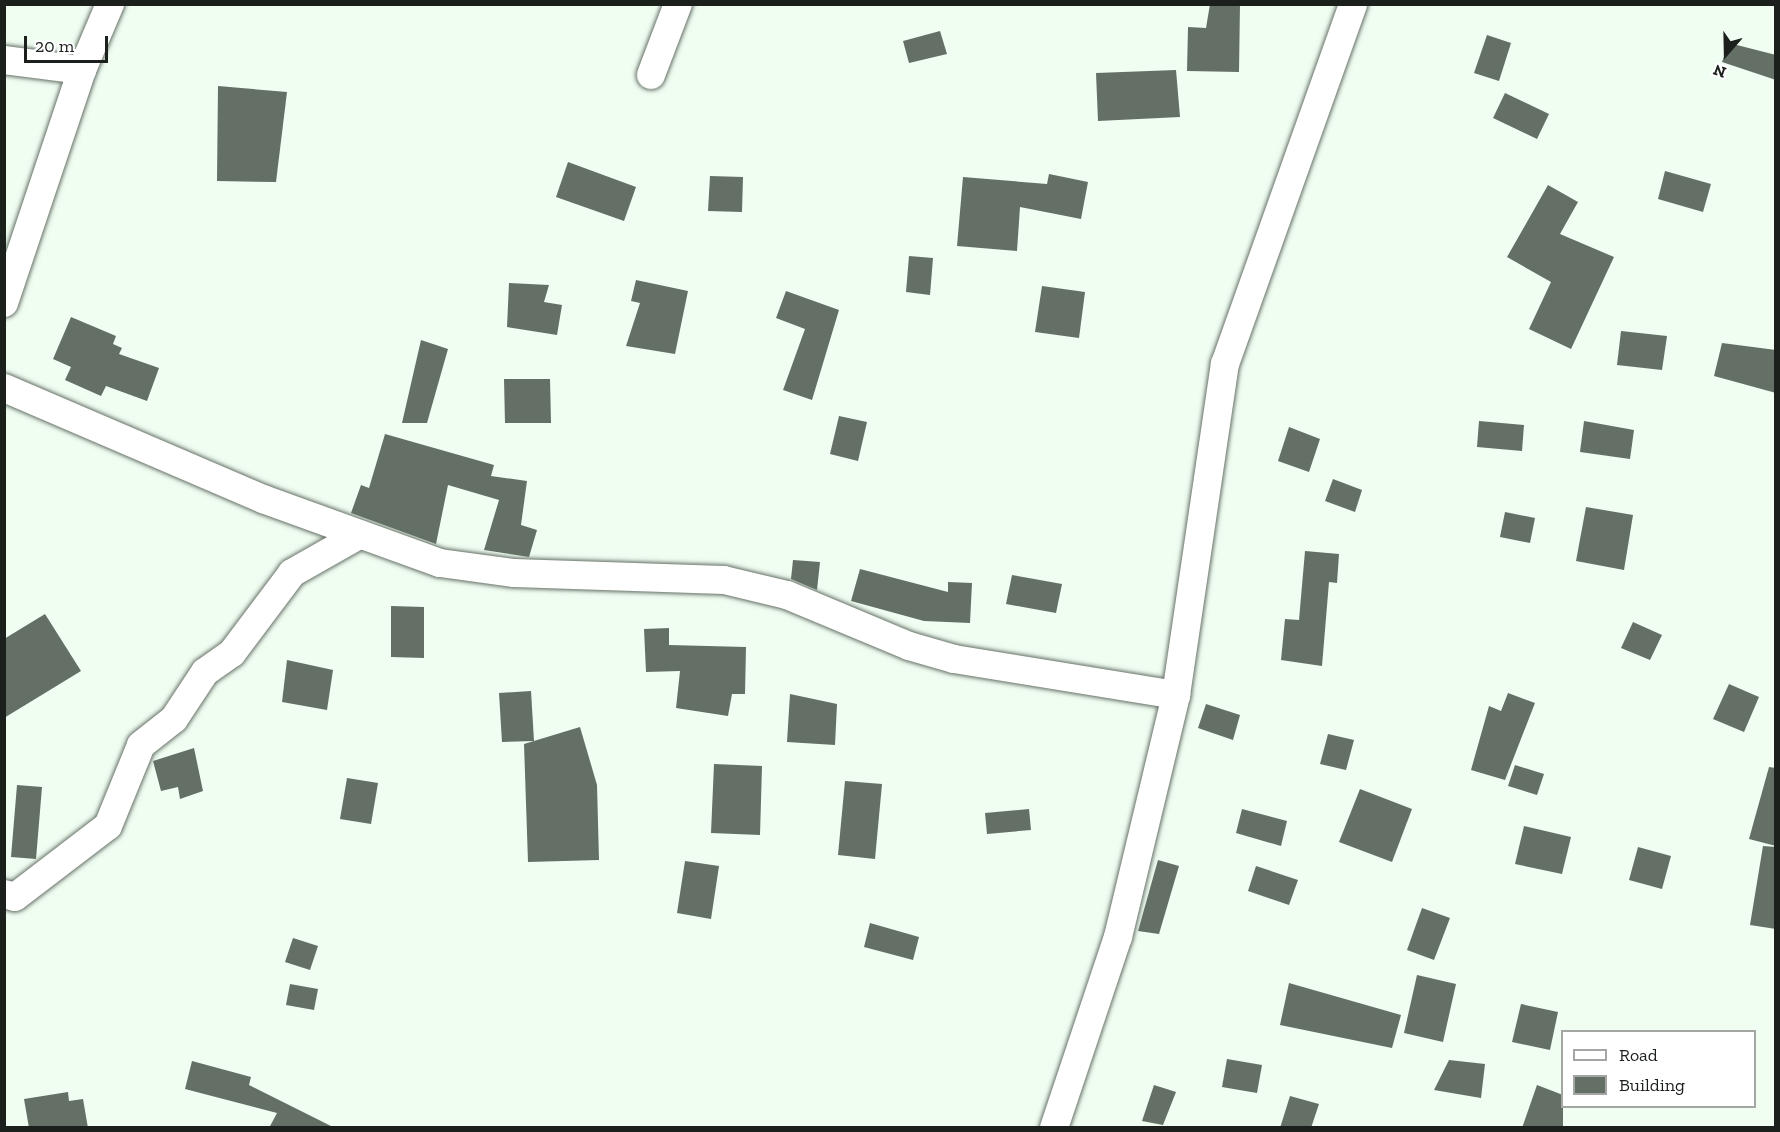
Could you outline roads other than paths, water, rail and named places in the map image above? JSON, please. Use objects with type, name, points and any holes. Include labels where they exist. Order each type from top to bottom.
[{"type":"street","points":[[4,303],[82,70],[110,4]]},
{"type":"street","points":[[651,75],[678,4]]},
{"type":"street","points":[[1054,1128],[1118,937],[1176,695],[1225,364],[1353,4]]},
{"type":"street","points":[[4,60],[82,70]]},
{"type":"street","points":[[4,388],[359,535],[440,563],[514,573],[724,580],[788,596],[909,646],[954,659],[1176,695]]},
{"type":"street","points":[[4,894],[15,897],[108,826],[141,745],[174,719],[205,672],[232,653],[292,573],[359,535]]}]
